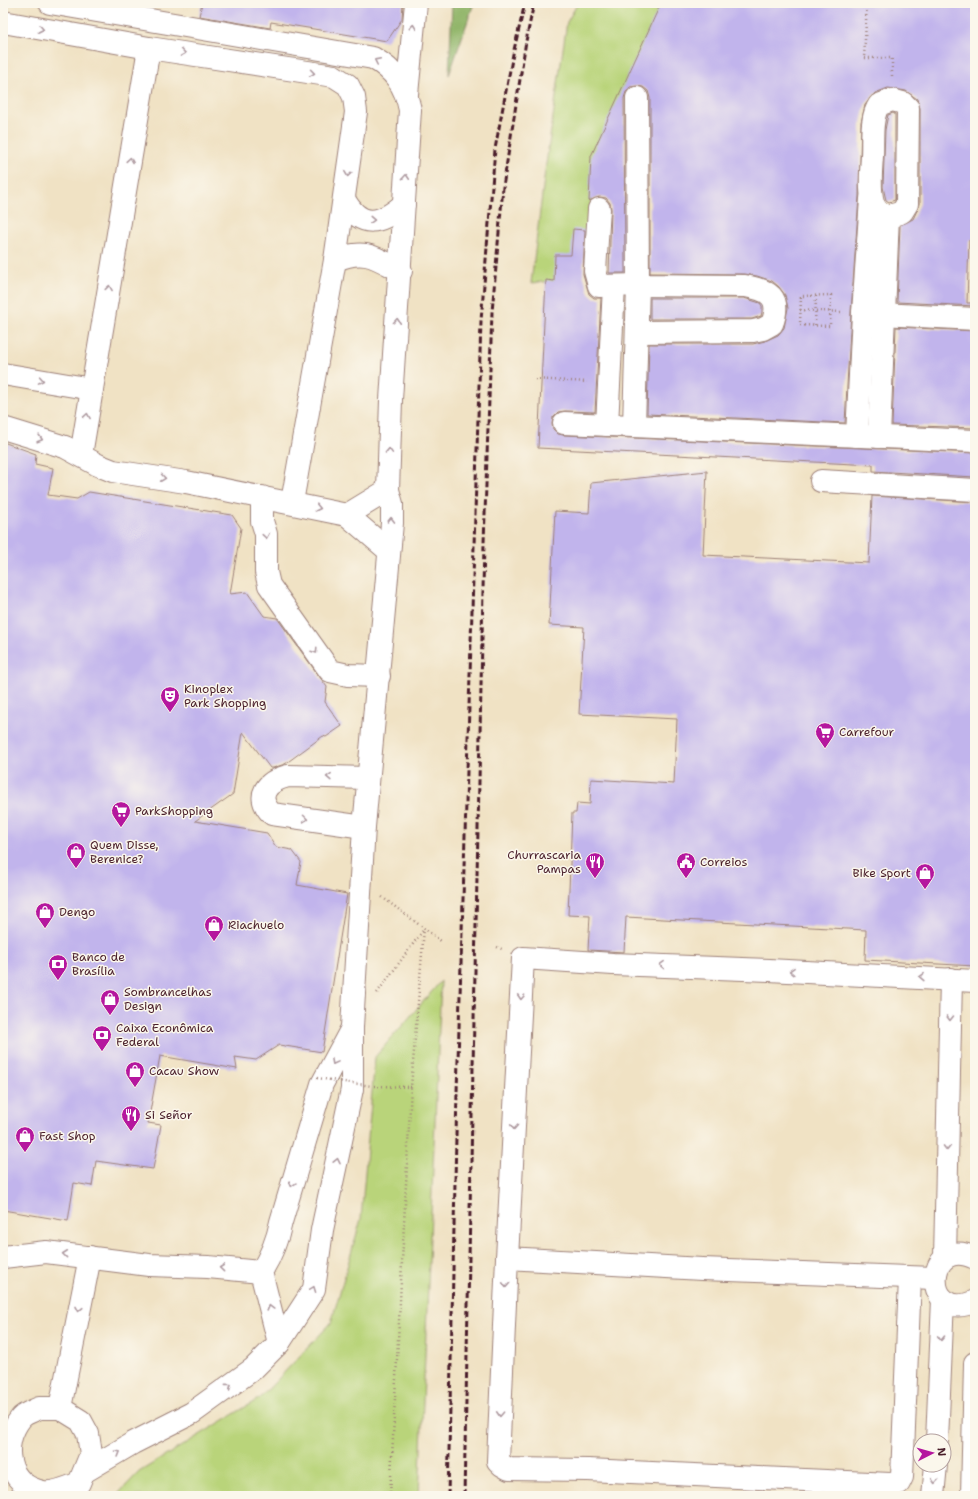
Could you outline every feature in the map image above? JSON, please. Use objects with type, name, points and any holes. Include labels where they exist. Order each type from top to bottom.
[{"type":"street","points":[[50,3],[373,58],[388,66],[407,94]]},
{"type":"street","points":[[80,1484],[91,1454],[88,1434],[81,1422],[60,1408],[39,1408],[21,1417],[5,1438],[6,1455],[15,1479],[43,1492],[66,1488],[80,1484],[134,1443],[192,1413],[253,1369],[279,1343],[314,1289],[322,1230],[362,1088],[352,1027],[364,827],[379,676],[392,504],[388,490],[391,400],[401,271],[410,110],[407,94],[416,3]]},
{"type":"street","points":[[3,22],[149,48],[334,76],[348,85],[354,97],[356,112],[335,260],[292,502]]},
{"type":"street","points":[[81,455],[149,48]]},
{"type":"street","points":[[634,426],[638,332],[637,98]]},
{"type":"street","points":[[857,436],[863,313],[871,199],[874,115],[879,105],[892,100],[903,103],[908,108],[907,204],[902,212],[888,216],[880,213],[871,199]]},
{"type":"street","points":[[344,199],[350,210],[357,217],[368,220],[381,220],[392,214],[404,204]]},
{"type":"street","points":[[599,209],[596,280],[599,286],[745,286],[762,289],[769,293],[774,300],[776,309],[772,324],[763,329],[753,331],[638,332]]},
{"type":"street","points":[[879,437],[888,216]]},
{"type":"street","points":[[335,260],[359,253],[373,257],[401,271]]},
{"type":"street","points":[[607,424],[614,286]]},
{"type":"street","points":[[863,313],[975,319]]},
{"type":"street","points":[[3,374],[92,389]]},
{"type":"street","points":[[564,423],[975,441]]},
{"type":"street","points":[[3,428],[66,447],[98,465],[113,471],[186,482],[292,502],[347,515],[389,551]]},
{"type":"street","points":[[821,481],[975,490]]},
{"type":"street","points":[[347,515],[388,490]]},
{"type":"street","points":[[262,497],[262,521],[267,541],[266,572],[269,585],[330,671],[348,675],[379,676]]},
{"type":"street","points":[[364,827],[272,814],[267,809],[264,801],[264,794],[267,785],[279,778],[288,776],[368,778]]},
{"type":"street","points":[[910,1278],[902,1477],[899,1483],[890,1484],[744,1478],[588,1470],[510,1469],[502,1466],[498,1460],[523,958],[613,964],[975,980]]},
{"type":"street","points":[[945,1258],[951,979]]},
{"type":"street","points":[[279,1343],[261,1272],[272,1255],[277,1242],[319,1081],[352,1027]]},
{"type":"street","points":[[319,1081],[362,1088]]},
{"type":"street","points":[[3,1257],[46,1252],[149,1265],[208,1267],[261,1272]]},
{"type":"street","points":[[975,1258],[966,1254],[955,1254],[945,1258],[937,1267],[934,1278],[936,1290],[943,1299],[954,1305],[966,1305],[975,1301]]},
{"type":"street","points":[[60,1408],[90,1257]]},
{"type":"street","points":[[507,1258],[688,1269],[934,1278]]},
{"type":"street","points":[[937,1433],[943,1299]]},
{"type":"street","points":[[972,1496],[975,1363]]},
{"type":"street","points":[[934,1496],[935,1473]]},
{"type":"path","points":[[867,3],[864,58],[892,58],[892,100]]},
{"type":"path","points":[[831,295],[830,326],[800,325],[800,310],[801,296],[831,295]]},
{"type":"path","points":[[815,325],[816,296]]},
{"type":"path","points":[[776,309],[863,313]]},
{"type":"path","points":[[535,379],[609,384]]},
{"type":"path","points":[[361,881],[441,941]]},
{"type":"path","points":[[375,996],[424,929]]},
{"type":"path","points":[[390,1496],[411,1087],[424,929]]},
{"type":"path","points":[[319,1081],[362,1088],[411,1087]]},
{"type":"green space","points":[[452,3],[474,3],[449,75]]},
{"type":"green space","points":[[578,3],[665,3],[593,162],[590,234],[575,235],[574,261],[556,281],[531,283],[545,171],[567,22]]},
{"type":"green space","points":[[441,981],[419,1496],[116,1496],[139,1472],[260,1398],[331,1323],[361,1219],[375,1057]]},
{"type":"building","points":[[202,3],[403,3],[402,19],[387,41],[271,22],[270,28],[199,16]]},
{"type":"building","points":[[661,3],[975,3],[975,240],[969,240],[967,303],[975,303],[975,306],[897,302],[900,225],[913,219],[920,204],[920,108],[917,99],[906,91],[888,88],[875,93],[865,105],[861,122],[859,196],[845,423],[647,414],[649,344],[753,344],[765,341],[778,335],[784,328],[788,308],[785,295],[779,287],[772,281],[757,276],[745,274],[650,273],[650,98],[648,91],[643,87],[637,86],[630,87],[624,98],[625,273],[609,273],[611,209],[610,203],[606,198],[599,197],[589,201],[591,156]]},
{"type":"building","points":[[893,113],[895,114],[895,200],[889,202],[886,200],[883,187],[885,130],[888,115]]},
{"type":"building","points":[[573,229],[585,230],[583,274],[589,294],[594,298],[601,298],[595,412],[558,412],[553,417],[552,423],[553,429],[558,434],[975,453],[975,477],[873,471],[873,465],[538,448],[546,280],[554,281],[555,255],[571,255]]},
{"type":"building","points":[[650,298],[744,298],[760,303],[762,306],[762,312],[761,316],[752,319],[650,319]]},
{"type":"building","points":[[896,327],[975,331],[975,428],[892,425]]},
{"type":"building","name":"ParkShopping","points":[[3,442],[36,454],[35,464],[53,468],[48,495],[77,499],[89,492],[232,515],[241,528],[230,594],[247,592],[264,616],[277,618],[327,687],[325,702],[342,726],[326,737],[323,736],[285,764],[273,768],[270,768],[243,732],[233,794],[195,821],[267,833],[276,847],[292,850],[301,862],[297,885],[347,894],[322,1052],[279,1045],[256,1060],[235,1057],[237,1069],[160,1056],[148,1123],[161,1125],[153,1169],[96,1161],[92,1186],[74,1183],[68,1221],[3,1210]]},
{"type":"building","name":"Carrefour","points":[[707,471],[703,555],[869,563],[872,496],[975,502],[975,966],[865,960],[866,930],[626,917],[624,952],[588,950],[590,916],[568,915],[572,813],[576,813],[577,803],[590,804],[591,779],[674,784],[677,719],[579,714],[584,627],[549,625],[555,511],[589,513],[591,483]]},
{"type":"railway","points":[[448,1496],[457,1092],[481,321],[495,149],[513,54],[525,3]]},
{"type":"railway","points":[[464,1496],[484,543],[492,312],[503,187],[526,41],[534,3]]},
{"type":"place","name":"Kinoplex Park Shopping","points":[[170,713]]},
{"type":"place","name":"Carrefour","points":[[825,749]]},
{"type":"place","name":"ParkShopping","points":[[121,828]]},
{"type":"place","name":"Quem Disse, Berenice?","points":[[76,869]]},
{"type":"place","name":"Churrascaria Pampas","points":[[595,879]]},
{"type":"place","name":"Correios","points":[[686,879]]},
{"type":"place","name":"Bike Sport","points":[[925,890]]},
{"type":"place","name":"Dengo","points":[[45,929]]},
{"type":"place","name":"Riachuelo","points":[[214,942]]},
{"type":"place","name":"Banco de Brasília","points":[[58,981]]},
{"type":"place","name":"Sombrancelhas Design","points":[[110,1016]]},
{"type":"place","name":"Caixa Econômica Federal","points":[[102,1052]]},
{"type":"place","name":"Cacau Show","points":[[135,1088]]},
{"type":"place","name":"Si Señor","points":[[131,1132]]},
{"type":"place","name":"Fast Shop","points":[[25,1153]]}]
